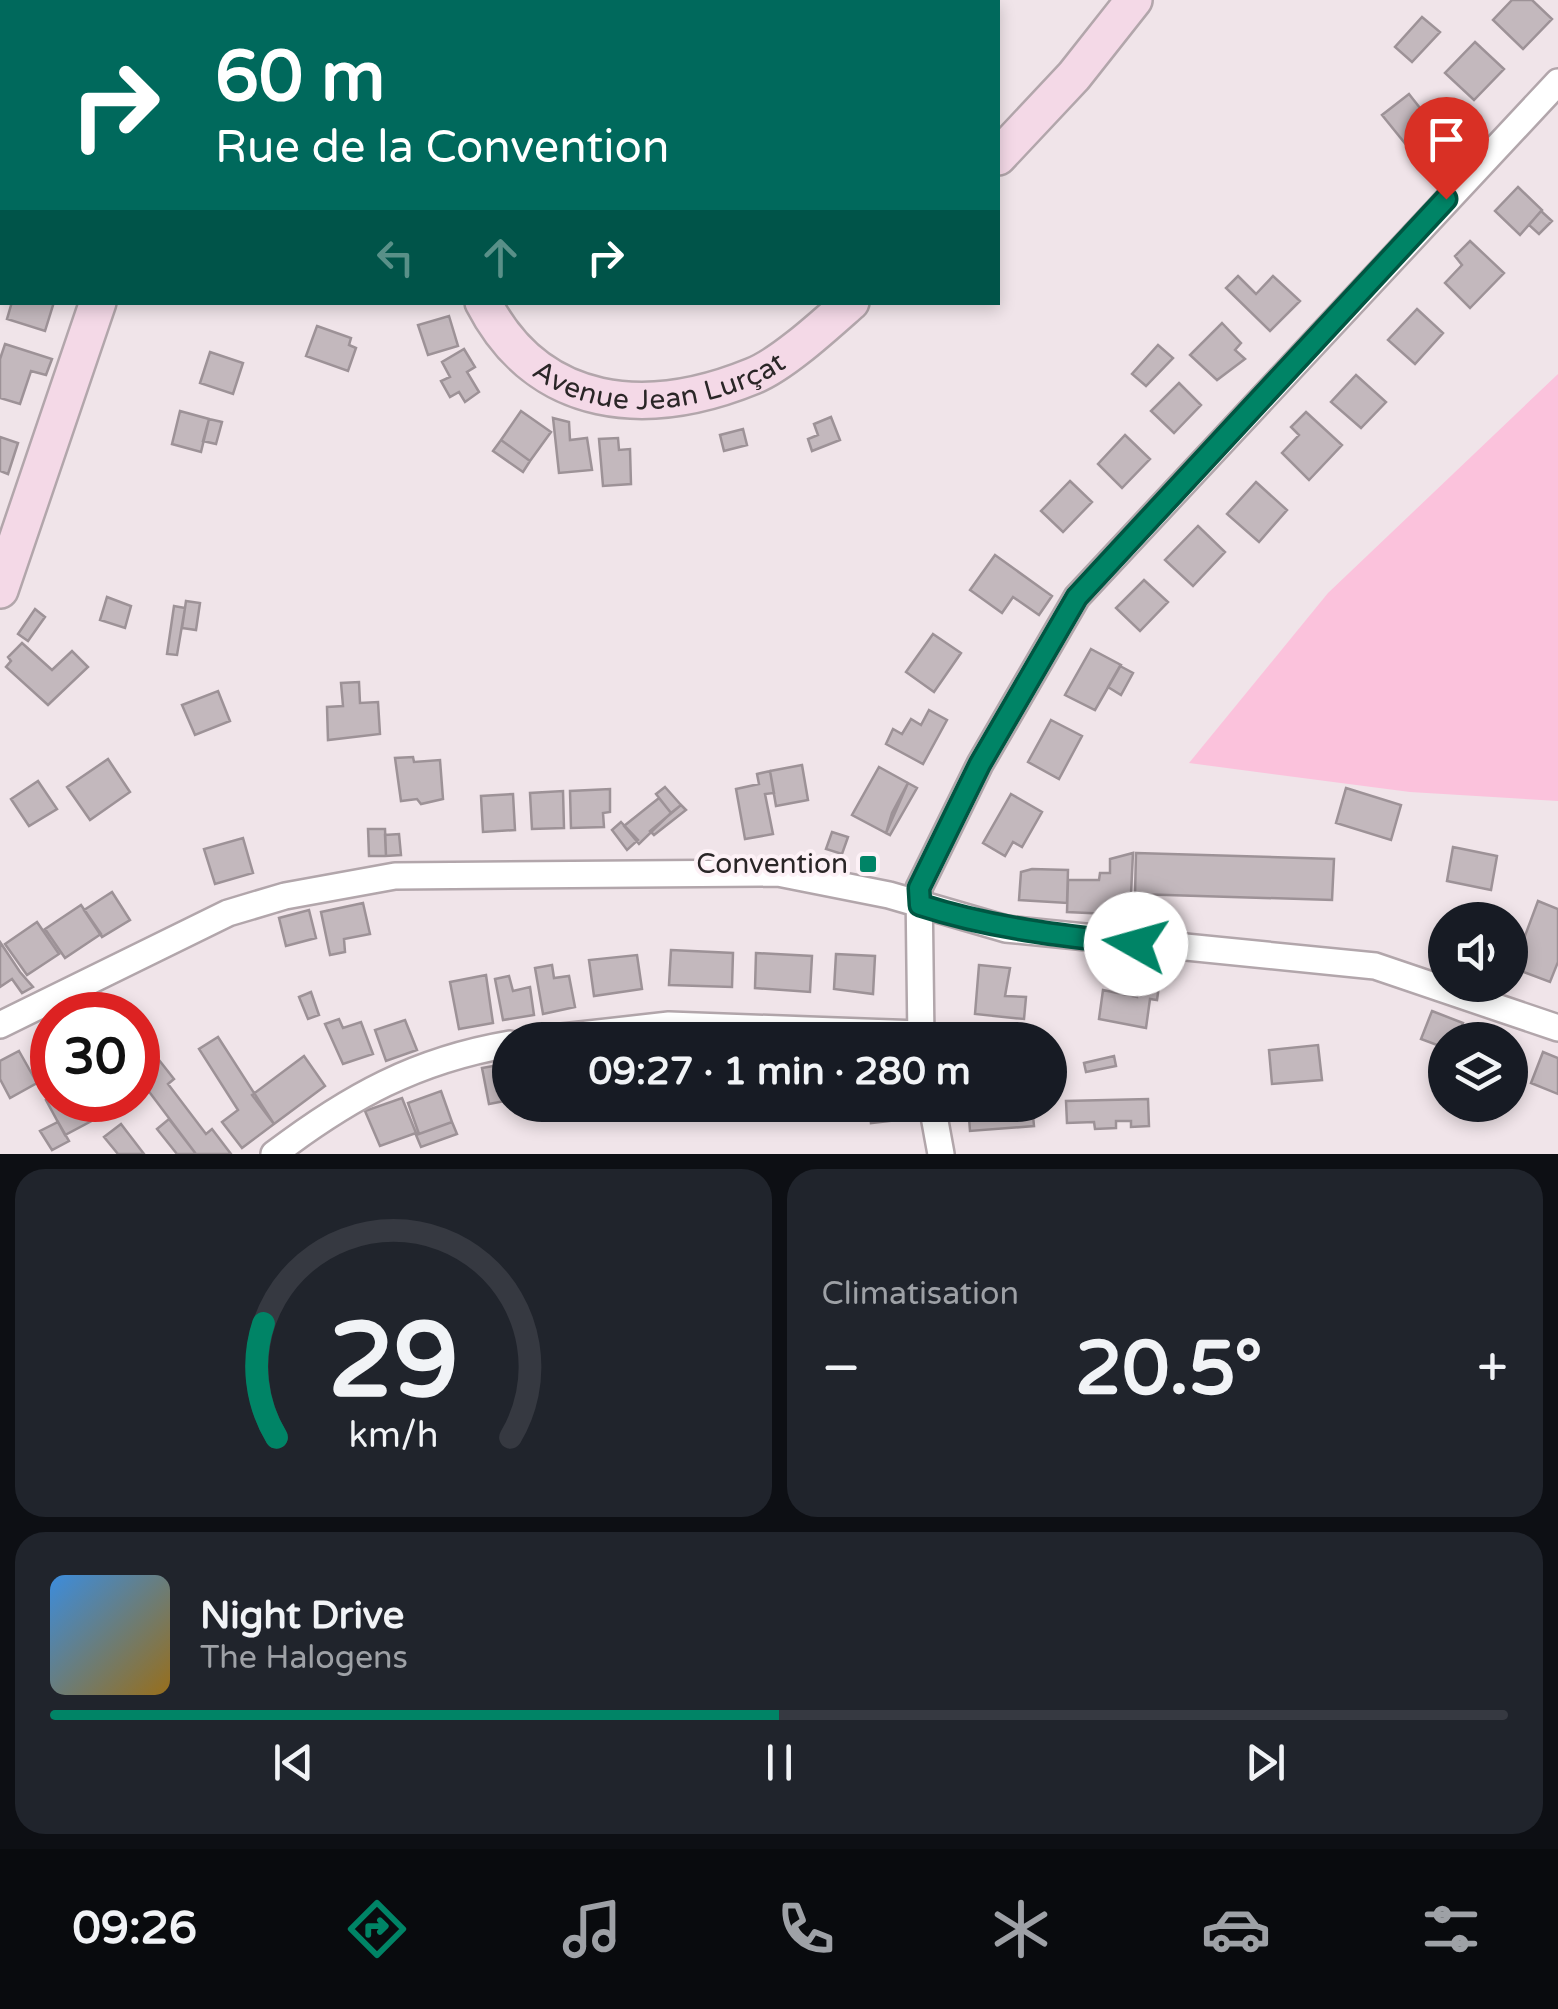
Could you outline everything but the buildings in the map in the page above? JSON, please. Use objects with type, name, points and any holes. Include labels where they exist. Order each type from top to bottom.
[{"type":"main road","points":[[1000,155],[1074,76],[1134,0]]},
{"type":"main road","points":[[0,590],[10,529],[97,305]]},
{"type":"main road","name":"Avenue Jean Lurçat","points":[[485,305],[501,336],[530,366],[559,385],[625,401],[664,400],[756,376],[846,305]]},
{"type":"street","points":[[920,1022],[919,888],[980,764],[1077,597],[1558,82]]},
{"type":"street","points":[[0,1025],[228,913],[285,896],[395,876],[778,873],[1006,929],[1376,966],[1558,1028]]},
{"type":"street","points":[[274,1154],[366,1090],[492,1047]]},
{"type":"street","points":[[935,1122],[941,1154]]},
{"type":"shaded area","points":[[1558,374],[1558,801],[1410,792],[1189,763],[1328,593]]},
{"type":"place","name":"Convention","points":[[868,864]]},
{"type":"route","points":[[1136,944],[1006,929],[958,918],[920,905],[919,888],[980,764],[1077,597],[1446,199]]}]
